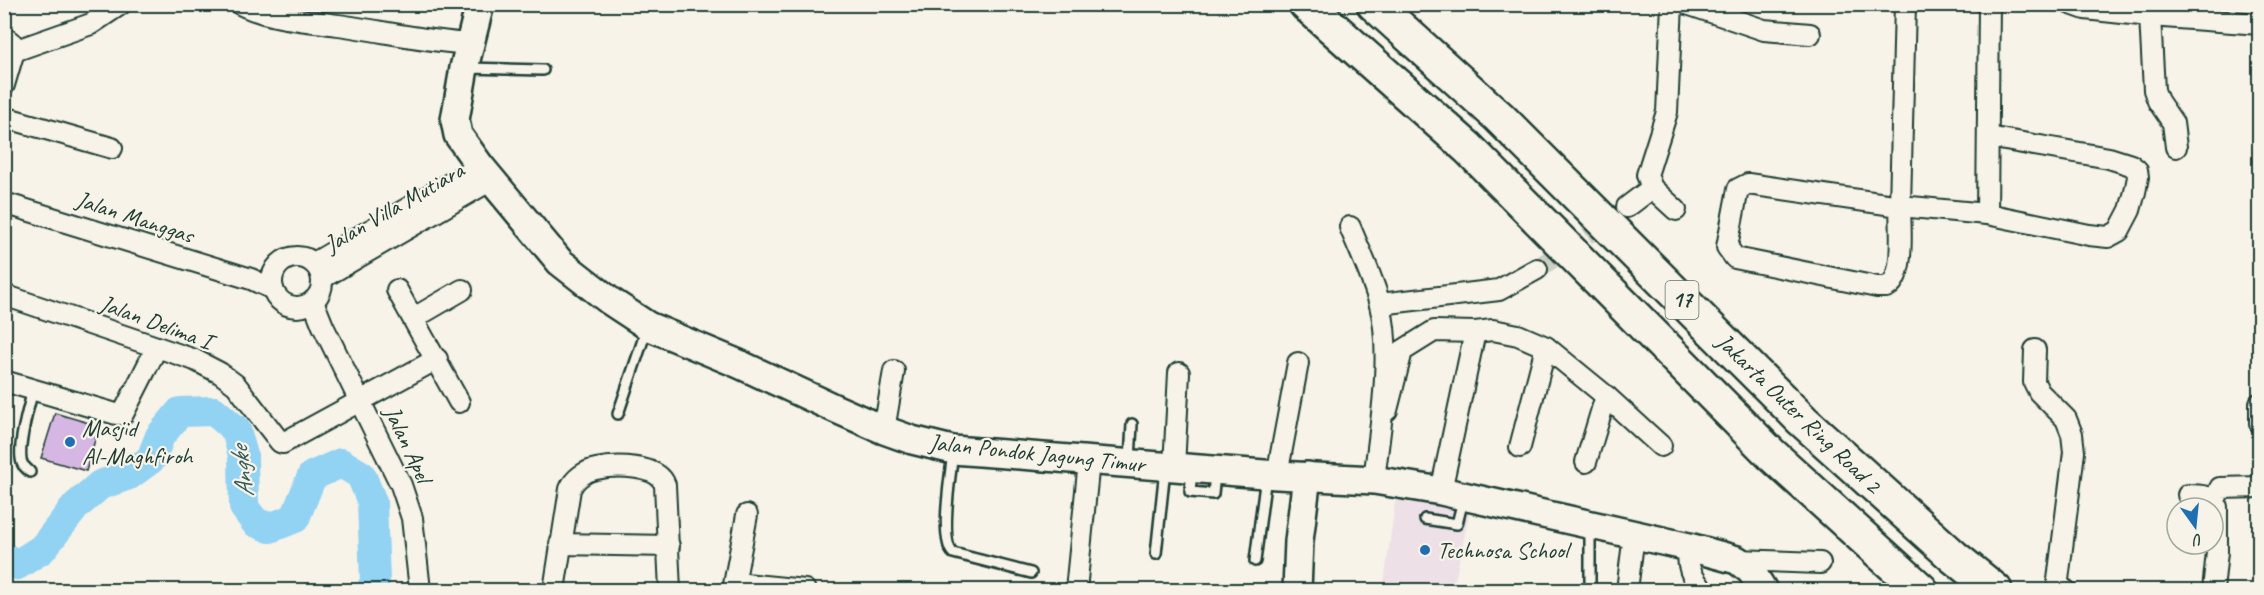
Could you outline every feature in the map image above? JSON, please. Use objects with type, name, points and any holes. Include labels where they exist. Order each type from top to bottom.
[{"type":"highway","name":"Jakarta Outer Ring Road 2","points":[[1306,4],[1468,148],[1771,454],[1921,591]]},
{"type":"highway","name":"Jakarta Outer Ring Road 2","points":[[1374,4],[1499,117],[1802,420],[1995,591]]},
{"type":"street","points":[[4,85],[9,44],[91,24],[121,4]]},
{"type":"street","points":[[240,4],[254,12],[436,42],[467,56]]},
{"type":"street","points":[[1672,4],[1667,112],[1647,169],[1647,175],[1652,188],[1676,210]]},
{"type":"street","points":[[1687,4],[1764,30],[1809,34]]},
{"type":"street","points":[[1905,4],[1900,206],[1898,273],[1893,282],[1886,287],[1876,287],[1735,258],[1727,247],[1738,189],[1748,184],[1900,206],[1987,214],[2089,235],[2108,237],[2119,231],[2130,210],[2138,177],[2137,170],[2131,165],[2109,158],[1988,137]]},
{"type":"street","points":[[1987,214],[1989,4]]},
{"type":"street","points":[[2071,4],[2085,9],[2150,16],[2259,24]]},
{"type":"street","name":"Jalan Pondok Jagung Timur","points":[[480,5],[467,56],[455,120],[458,135],[485,173],[560,262],[610,301],[648,326],[739,364],[884,430],[912,440],[953,450],[1271,475],[1374,480],[1453,493],[1737,560],[1820,562]]},
{"type":"street","points":[[2150,16],[2154,90],[2158,101],[2173,123],[2176,147]]},
{"type":"street","points":[[4,117],[112,148]]},
{"type":"street","name":"Jalan Villa Mutiara","points":[[318,271],[485,173]]},
{"type":"street","points":[[1627,207],[1652,188]]},
{"type":"street","name":"Jalan Manggas","points":[[4,202],[251,279],[273,281]]},
{"type":"street","points":[[1350,227],[1380,304],[1384,325],[1385,361],[1374,480]]},
{"type":"street","points":[[305,258],[318,271],[320,291],[308,304],[290,306],[279,300],[273,281],[278,265],[286,259],[305,258]]},
{"type":"street","points":[[1380,304],[1498,290],[1537,269]]},
{"type":"street","points":[[398,290],[459,402]]},
{"type":"street","points":[[414,318],[462,290]]},
{"type":"street","name":"Jalan Delima I","points":[[4,296],[195,360],[220,373],[236,385],[283,443],[360,403]]},
{"type":"street","name":"Jalan Apel","points":[[308,304],[323,327],[401,484],[412,518],[420,591]]},
{"type":"street","points":[[1388,410],[1402,351],[1434,331],[1493,330],[1518,334],[1546,347],[1606,396],[1661,447]]},
{"type":"street","points":[[1453,493],[1475,332]]},
{"type":"street","points":[[4,381],[116,414],[123,414],[157,347]]},
{"type":"street","points":[[1520,447],[1546,347]]},
{"type":"street","points":[[2035,350],[2034,382],[2038,392],[2066,420],[2072,434],[2074,453],[2058,580],[2063,589]]},
{"type":"street","points":[[360,403],[437,359]]},
{"type":"street","points":[[1271,475],[1298,363]]},
{"type":"street","points":[[884,430],[894,371]]},
{"type":"street","points":[[1179,373],[1187,468]]},
{"type":"street","points":[[1586,462],[1606,396]]},
{"type":"street","points":[[2259,403],[2259,423]]},
{"type":"street","points":[[1076,591],[1089,460]]},
{"type":"street","points":[[554,591],[560,544],[572,483],[594,469],[615,467],[650,470],[663,478],[666,485],[670,591]]},
{"type":"street","points":[[1297,591],[1299,541],[1307,476]]},
{"type":"street","points":[[2217,496],[2220,488],[2259,487]]},
{"type":"street","points":[[2188,495],[2199,496]]},
{"type":"street","points":[[747,515],[734,587],[805,591]]},
{"type":"street","points":[[1627,591],[1634,535]]},
{"type":"street","points":[[560,544],[669,546]]},
{"type":"street","points":[[1689,547],[1688,567],[1704,591]]},
{"type":"street","points":[[2213,591],[2217,556]]},
{"type":"street","points":[[1737,560],[1751,571],[1763,591]]},
{"type":"lane","points":[[480,5],[515,4]]},
{"type":"lane","points":[[467,56],[543,70]]},
{"type":"lane","points":[[618,414],[648,326]]},
{"type":"lane","points":[[30,472],[24,466],[21,458],[24,428],[33,390]]},
{"type":"lane","points":[[1130,464],[1132,424]]},
{"type":"lane","points":[[953,450],[946,530],[949,550],[953,554],[1031,573]]},
{"type":"lane","points":[[1156,554],[1187,468]]},
{"type":"lane","points":[[1255,561],[1271,475]]},
{"type":"lane","points":[[1425,519],[1457,524],[1453,493]]},
{"type":"lane","points":[[1590,524],[1590,585]]},
{"type":"shaded area","name":"Technosa School","points":[[1396,496],[1470,510],[1453,590],[1383,590]]},
{"type":"building","name":"Masjid Al-Maghfiroh","points":[[55,413],[99,426],[86,471],[41,458]]},
{"type":"waterway","name":"Angke","points":[[4,557],[17,565],[42,549],[76,506],[100,485],[129,475],[151,459],[160,436],[180,412],[214,411],[236,430],[243,455],[244,507],[255,522],[270,528],[295,518],[312,476],[341,463],[361,475],[372,502],[375,581],[371,590]]},
{"type":"tunnel","points":[[1537,269],[1612,217]]},
{"type":"place","name":"Masjid Al-Maghfiroh","points":[[70,442]]},
{"type":"place","name":"Technosa School","points":[[1425,550]]}]
